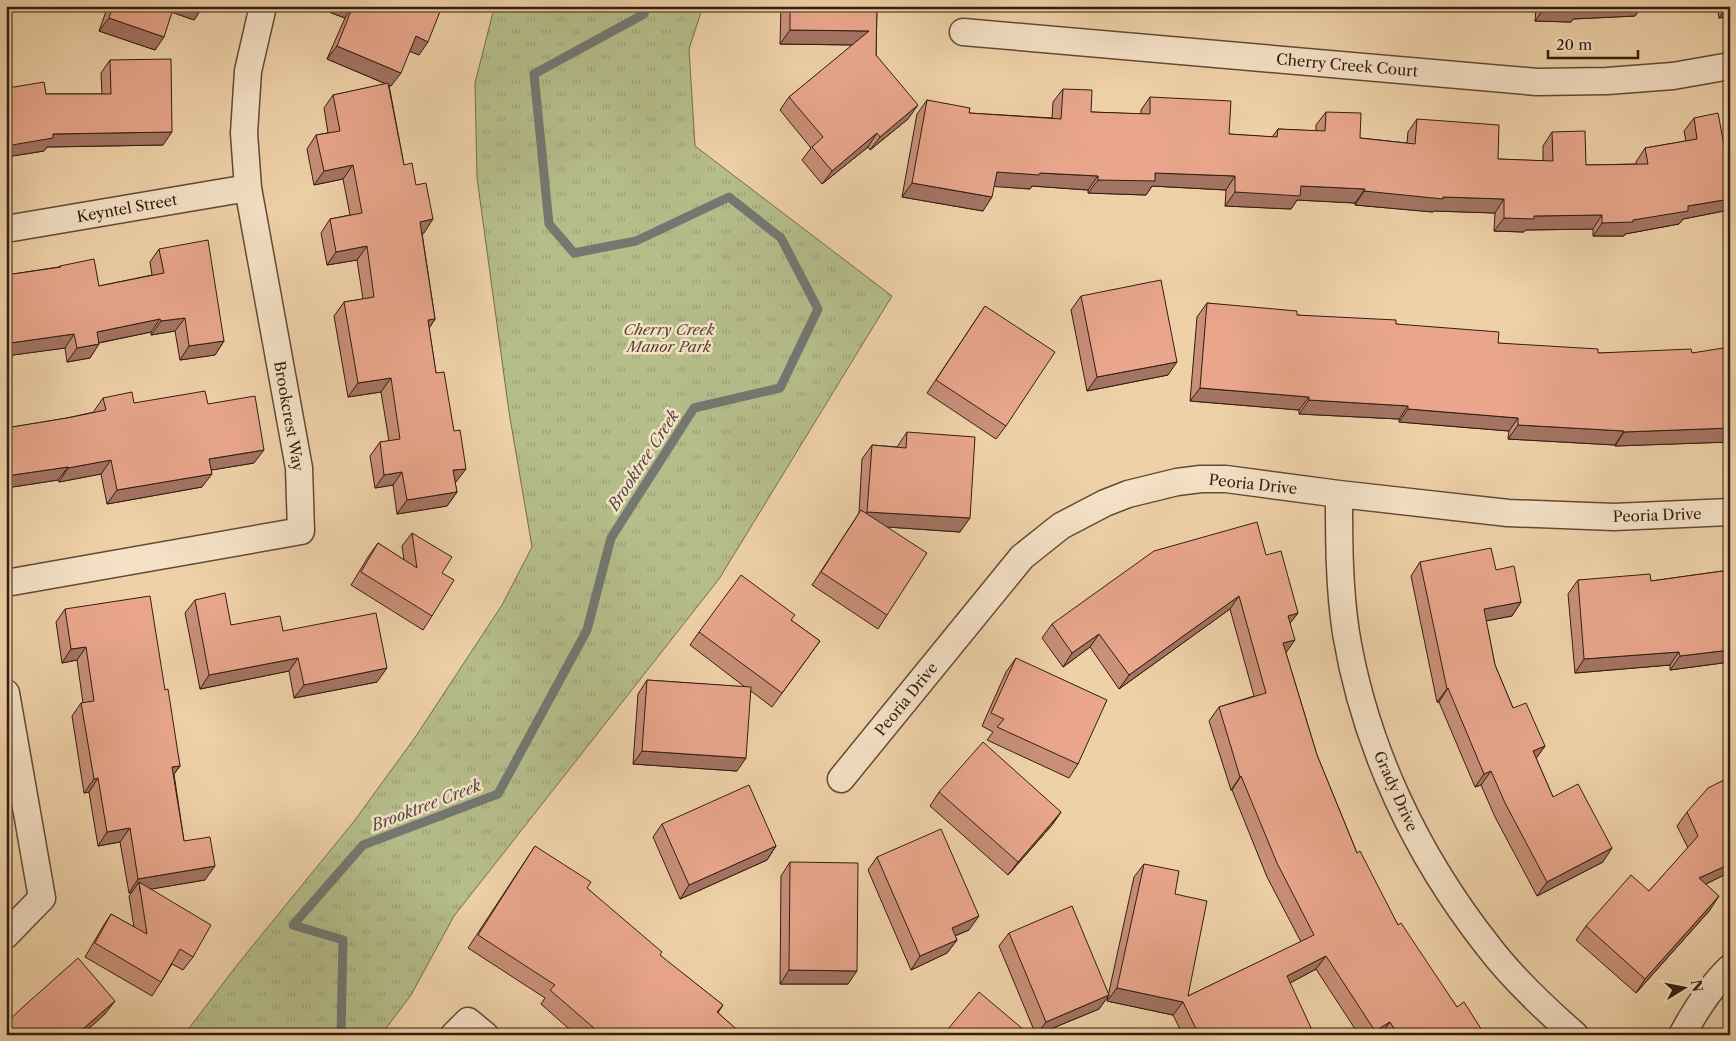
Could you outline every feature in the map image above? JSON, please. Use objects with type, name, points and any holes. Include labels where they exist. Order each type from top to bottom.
[{"type":"street","name":"Brookcrest Way","points":[[6,583],[302,531],[299,468],[248,188],[244,133],[248,71],[263,6]]},
{"type":"street","name":"Cherry Creek Court","points":[[963,32],[1537,82],[1607,81],[1673,76],[1730,66]]},
{"type":"street","name":"Keyntel Street","points":[[6,229],[248,188]]},
{"type":"street","name":"Peoria Drive","points":[[841,779],[1022,557],[1061,526],[1105,502],[1128,494],[1185,481],[1226,479],[1508,513],[1614,517],[1730,512]]},
{"type":"street","name":"Grady Drive","points":[[1339,494],[1339,564],[1346,634],[1362,702],[1383,767],[1413,831],[1448,892],[1489,948],[1535,999],[1576,1035]]},
{"type":"street","points":[[6,693],[42,898],[6,935]]},
{"type":"street","points":[[1682,1035],[1691,1018],[1718,980],[1730,968]]},
{"type":"street","points":[[454,1035],[468,1021],[484,1035]]},
{"type":"green space","name":"Cherry Creek Manor Park","points":[[496,6],[703,6],[689,49],[695,146],[892,296],[719,579],[454,916],[411,995],[381,1035],[184,1035],[237,965],[355,820],[416,736],[502,605],[532,547],[509,412],[477,178],[475,83]]},
{"type":"building","points":[[113,6],[174,6],[164,37],[109,18]]},
{"type":"building","points":[[353,6],[435,6],[441,9],[428,42],[416,36],[401,73],[337,46]]},
{"type":"building","points":[[790,6],[877,6],[876,55],[918,105],[880,137],[877,133],[832,171],[812,147],[823,137],[789,97],[869,31],[790,30]]},
{"type":"building","points":[[1580,6],[1580,8],[1545,7]]},
{"type":"building","points":[[171,59],[172,132],[53,134],[53,138],[6,146],[6,101],[10,100],[8,88],[44,82],[46,94],[111,94],[110,60]]},
{"type":"building","points":[[388,83],[404,165],[412,163],[416,185],[426,183],[433,219],[420,222],[435,319],[428,320],[436,373],[444,372],[454,431],[460,430],[466,469],[453,470],[457,492],[407,500],[402,472],[384,475],[380,442],[400,439],[391,378],[358,383],[344,302],[374,297],[367,246],[336,252],[330,219],[362,213],[353,165],[324,171],[316,135],[340,131],[333,95]]},
{"type":"building","points":[[1063,89],[1092,90],[1091,112],[1150,114],[1150,97],[1231,101],[1229,134],[1277,137],[1278,129],[1325,131],[1326,112],[1361,113],[1360,138],[1415,144],[1417,119],[1499,125],[1498,159],[1553,161],[1552,132],[1585,131],[1586,165],[1648,164],[1645,148],[1697,139],[1694,118],[1718,113],[1730,177],[1730,199],[1688,206],[1688,211],[1633,220],[1633,222],[1602,223],[1602,215],[1534,216],[1534,219],[1504,218],[1504,199],[1443,197],[1443,199],[1364,191],[1365,189],[1301,186],[1300,196],[1235,192],[1235,176],[1155,173],[1155,181],[1098,180],[1098,176],[997,172],[992,197],[912,183],[927,100],[970,108],[969,113],[1061,119]]},
{"type":"building","points":[[208,240],[224,341],[189,346],[185,318],[161,321],[160,319],[97,332],[99,344],[77,348],[74,334],[10,343],[12,357],[6,358],[6,275],[61,267],[94,259],[99,286],[164,273],[159,249]]},
{"type":"building","points":[[1161,280],[1177,362],[1097,377],[1081,296]]},
{"type":"building","points":[[1207,303],[1297,311],[1297,315],[1396,320],[1396,324],[1499,332],[1498,343],[1598,349],[1598,353],[1691,349],[1692,353],[1730,347],[1730,428],[1624,432],[1518,425],[1518,418],[1408,409],[1408,406],[1309,400],[1309,397],[1200,388]]},
{"type":"building","points":[[985,306],[1055,352],[1006,426],[936,380]]},
{"type":"building","points":[[205,391],[208,404],[255,396],[264,450],[209,459],[212,474],[117,490],[111,460],[6,476],[6,428],[106,410],[103,398],[132,392],[134,403]]},
{"type":"building","points":[[907,432],[975,437],[970,518],[867,512],[872,445],[906,448]]},
{"type":"building","points":[[861,510],[927,553],[887,615],[821,572]]},
{"type":"building","points":[[1257,522],[1266,555],[1281,551],[1298,613],[1288,616],[1295,640],[1283,643],[1317,755],[1357,853],[1360,851],[1398,925],[1401,923],[1457,1007],[1464,1002],[1485,1035],[1398,1035],[1390,1022],[1375,1031],[1326,956],[1287,976],[1312,1030],[1302,1035],[1199,1035],[1183,1002],[1117,988],[1144,864],[1179,871],[1175,894],[1207,901],[1188,996],[1314,935],[1277,863],[1240,777],[1219,707],[1266,693],[1239,596],[1129,675],[1099,634],[1072,653],[1052,624],[1154,551]]},
{"type":"building","points":[[412,533],[452,557],[442,573],[454,580],[432,616],[361,572],[378,543],[417,568]]},
{"type":"building","points":[[1491,548],[1496,570],[1514,566],[1521,602],[1484,609],[1495,665],[1513,708],[1526,703],[1545,746],[1533,751],[1553,797],[1578,784],[1612,848],[1547,882],[1505,803],[1491,771],[1484,774],[1447,689],[1420,562]]},
{"type":"building","points":[[1730,570],[1730,650],[1680,656],[1679,652],[1584,659],[1578,580],[1650,574],[1651,581]]},
{"type":"building","points":[[741,575],[795,615],[791,620],[820,641],[782,693],[699,632]]},
{"type":"building","points":[[225,593],[231,625],[280,616],[283,631],[376,613],[387,668],[304,685],[298,658],[209,675],[195,600]]},
{"type":"building","points":[[150,596],[165,690],[168,689],[180,766],[172,767],[184,841],[210,837],[215,866],[138,879],[130,828],[107,832],[98,778],[94,779],[81,703],[94,701],[86,647],[71,649],[65,609]]},
{"type":"building","points":[[1016,658],[1107,700],[1078,764],[997,727],[1004,719],[991,713]]},
{"type":"building","points":[[647,680],[751,687],[746,758],[642,751]]},
{"type":"building","points":[[983,742],[1061,812],[1018,862],[939,792]]},
{"type":"building","points":[[1730,777],[1730,864],[1699,878],[1719,896],[1645,979],[1586,926],[1631,875],[1649,891],[1698,836],[1687,812],[1708,788]]},
{"type":"building","points":[[749,785],[776,846],[689,885],[662,824]]},
{"type":"building","points":[[941,829],[979,916],[952,928],[957,940],[920,956],[877,857]]},
{"type":"building","points":[[535,846],[591,882],[587,888],[662,952],[660,955],[723,1005],[717,1012],[743,1035],[602,1035],[550,990],[555,985],[478,935]]},
{"type":"building","points":[[790,862],[858,863],[857,971],[789,970]]},
{"type":"building","points":[[139,882],[211,925],[193,957],[180,949],[161,982],[95,943],[111,914],[147,934]]},
{"type":"building","points":[[1072,906],[1109,995],[1046,1022],[1009,933]]},
{"type":"building","points":[[78,958],[115,1001],[76,1035],[6,1035],[6,1023]]},
{"type":"building","points":[[979,992],[1030,1035],[943,1035]]},
{"type":"waterway","name":"Brooktree Creek","points":[[341,1035],[343,940],[293,925],[363,845],[498,794],[587,630],[611,538],[694,408],[780,388],[818,309],[781,238],[729,197],[636,241],[574,253],[549,224],[534,74],[644,14],[647,6]]}]
